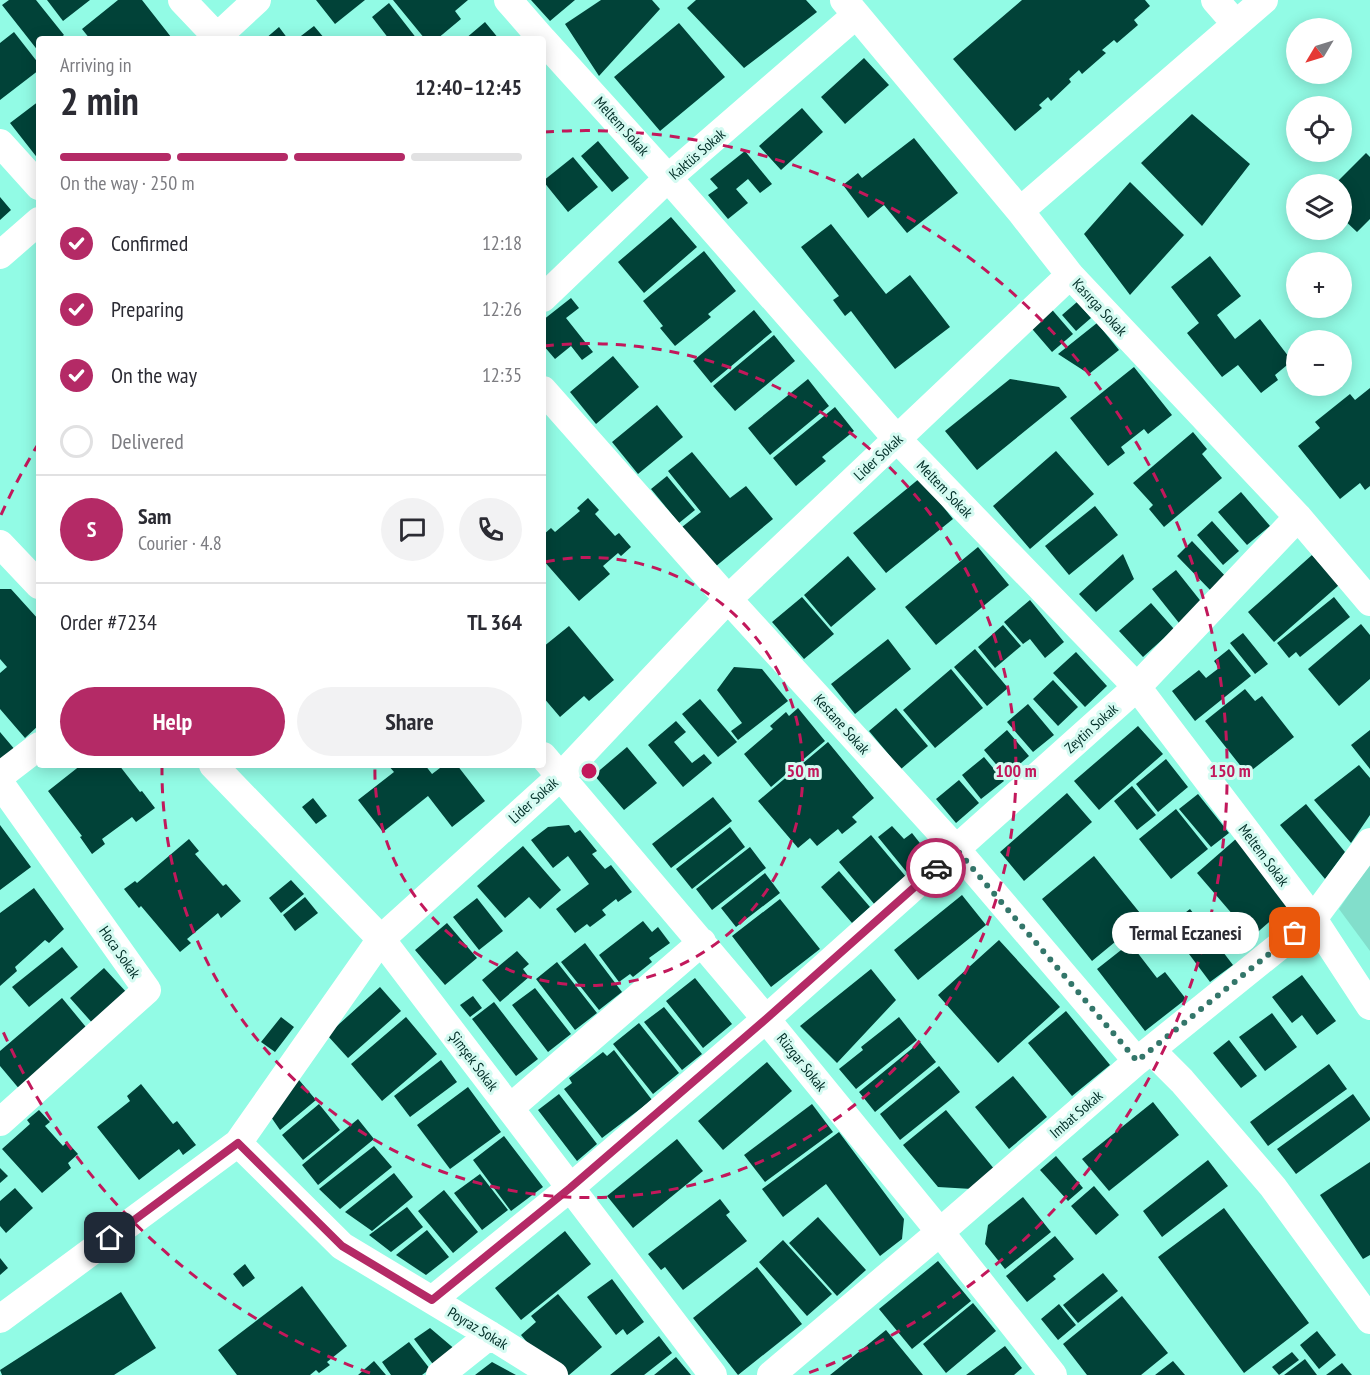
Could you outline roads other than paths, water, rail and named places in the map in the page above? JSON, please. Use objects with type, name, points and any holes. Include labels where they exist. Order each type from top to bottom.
[{"type":"street","points":[[182,0],[216,36]]},
{"type":"street","points":[[220,36],[257,0]]},
{"type":"street","name":"Meltem Sokak","points":[[508,0],[540,36]]},
{"type":"street","points":[[1215,0],[1236,24]]},
{"type":"street","points":[[1020,211],[1264,0]]},
{"type":"street","name":"Kaktüs Sokak","points":[[546,295],[850,8]]},
{"type":"street","name":"Kasırga Sokak","points":[[850,8],[1070,274],[1298,517],[1370,602]]},
{"type":"street","name":"Meltem Sokak","points":[[546,42],[897,439],[1137,687],[1313,919],[1370,1006]]},
{"type":"street","points":[[0,143],[36,183]]},
{"type":"street","points":[[0,255],[36,224]]},
{"type":"street","name":"Lider Sokak","points":[[0,1319],[238,1143],[381,939],[552,766],[1070,274]]},
{"type":"street","name":"Kestane Sokak","points":[[546,393],[728,599],[1144,1056],[1182,1081],[1273,1187],[1370,1320]]},
{"type":"street","name":"Zeytin Sokak","points":[[432,1300],[570,1188],[766,1019],[1137,687],[1298,517]]},
{"type":"street","points":[[0,544],[36,582]]},
{"type":"street","points":[[0,776],[36,748]]},
{"type":"street","name":"Rüzgar Sokak","points":[[552,766],[766,1019],[1053,1375]]},
{"type":"street","name":"Şimşek Sokak","points":[[216,768],[381,939],[713,1375]]},
{"type":"street","name":"Hoca Sokak","points":[[0,783],[147,990],[0,1122]]},
{"type":"street","name":"Imbat Sokak","points":[[771,1375],[1144,1056],[1313,919],[1370,842]]},
{"type":"street","points":[[510,1108],[702,942]]},
{"type":"street","name":"Poyraz Sokak","points":[[238,1143],[342,1246],[554,1375]]},
{"type":"street","points":[[440,1375],[490,1335]]},
{"type":"place","name":"Termal Eczanesi","points":[[1295,933]]}]
